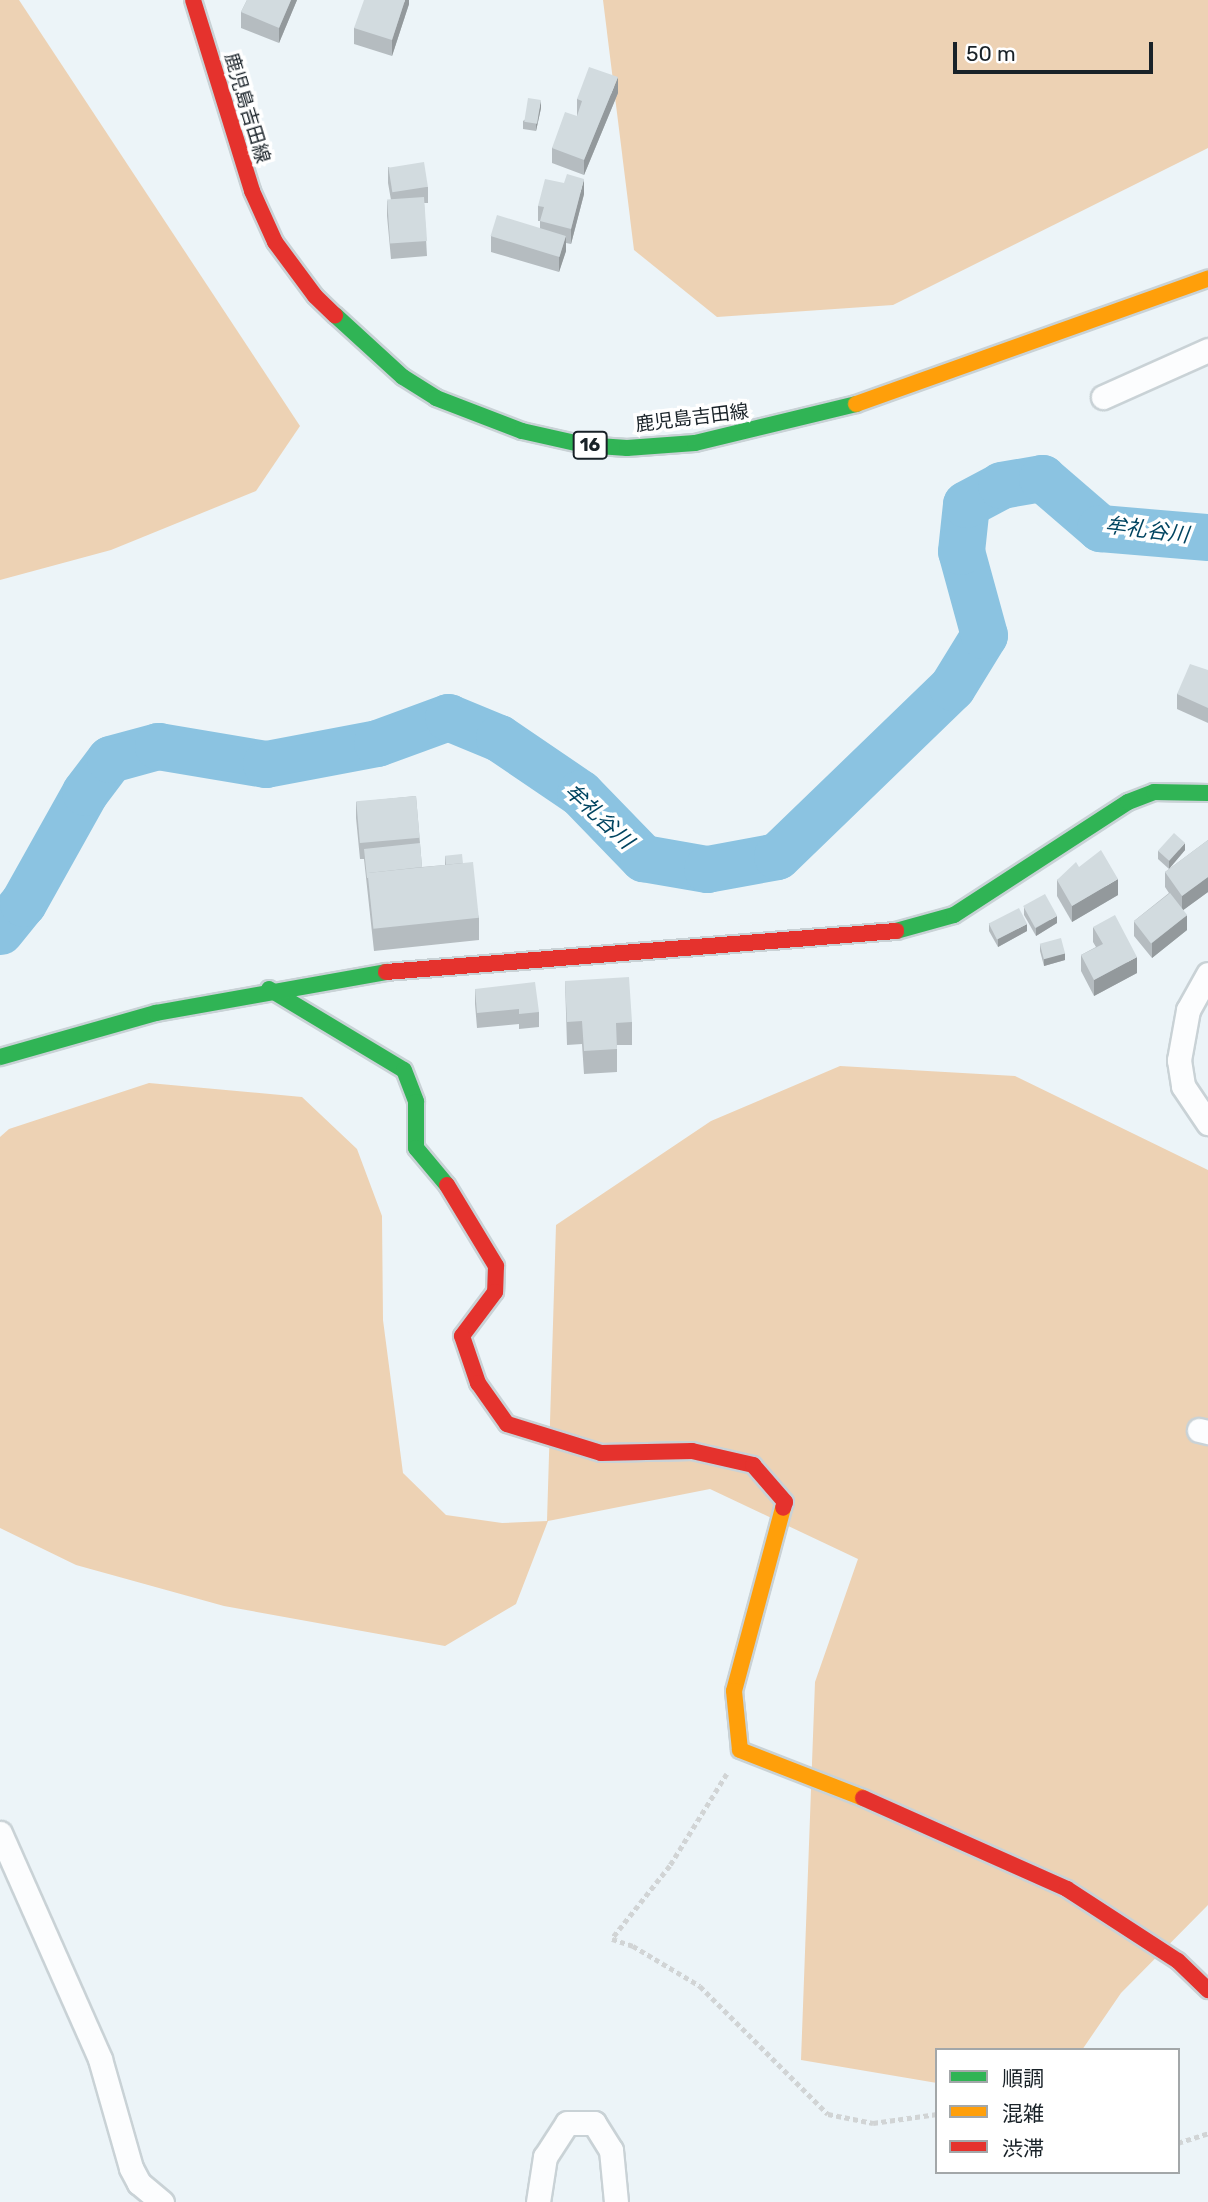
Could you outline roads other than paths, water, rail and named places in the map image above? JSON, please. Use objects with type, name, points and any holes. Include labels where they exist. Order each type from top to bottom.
[{"type":"street","name":"鹿児島吉田線","points":[[192,0],[252,191],[275,242],[315,296],[404,377],[436,398],[522,430],[584,445],[627,448],[695,443],[755,432],[839,410],[1208,279]]},
{"type":"street","points":[[1103,397],[1208,350]]},
{"type":"street","points":[[0,1057],[156,1013],[352,975],[909,930],[954,915],[1128,802],[1154,792],[1208,793]]},
{"type":"street","points":[[1208,974],[1188,1010],[1179,1060],[1183,1086],[1208,1123]]},
{"type":"street","points":[[269,989],[404,1070],[416,1102],[416,1148],[444,1179],[496,1266],[495,1292],[462,1336],[478,1383],[507,1424],[601,1453],[692,1451],[753,1465],[785,1502],[734,1691],[740,1750],[852,1793],[1067,1889],[1178,1961],[1208,1990]]},
{"type":"street","points":[[0,1833],[100,2059],[131,2168],[139,2183],[162,2202]]},
{"type":"street","points":[[538,2202],[545,2157],[567,2123],[594,2123],[611,2150],[615,2202]]},
{"type":"waterway","name":"牟礼谷川","points":[[0,931],[23,903],[85,792],[110,759],[158,746],[266,764],[377,743],[448,717],[499,738],[580,793],[643,858],[707,869],[777,856],[952,687],[984,635],[961,551],[966,504],[1001,485],[1042,478],[1100,528],[1208,537]]}]
